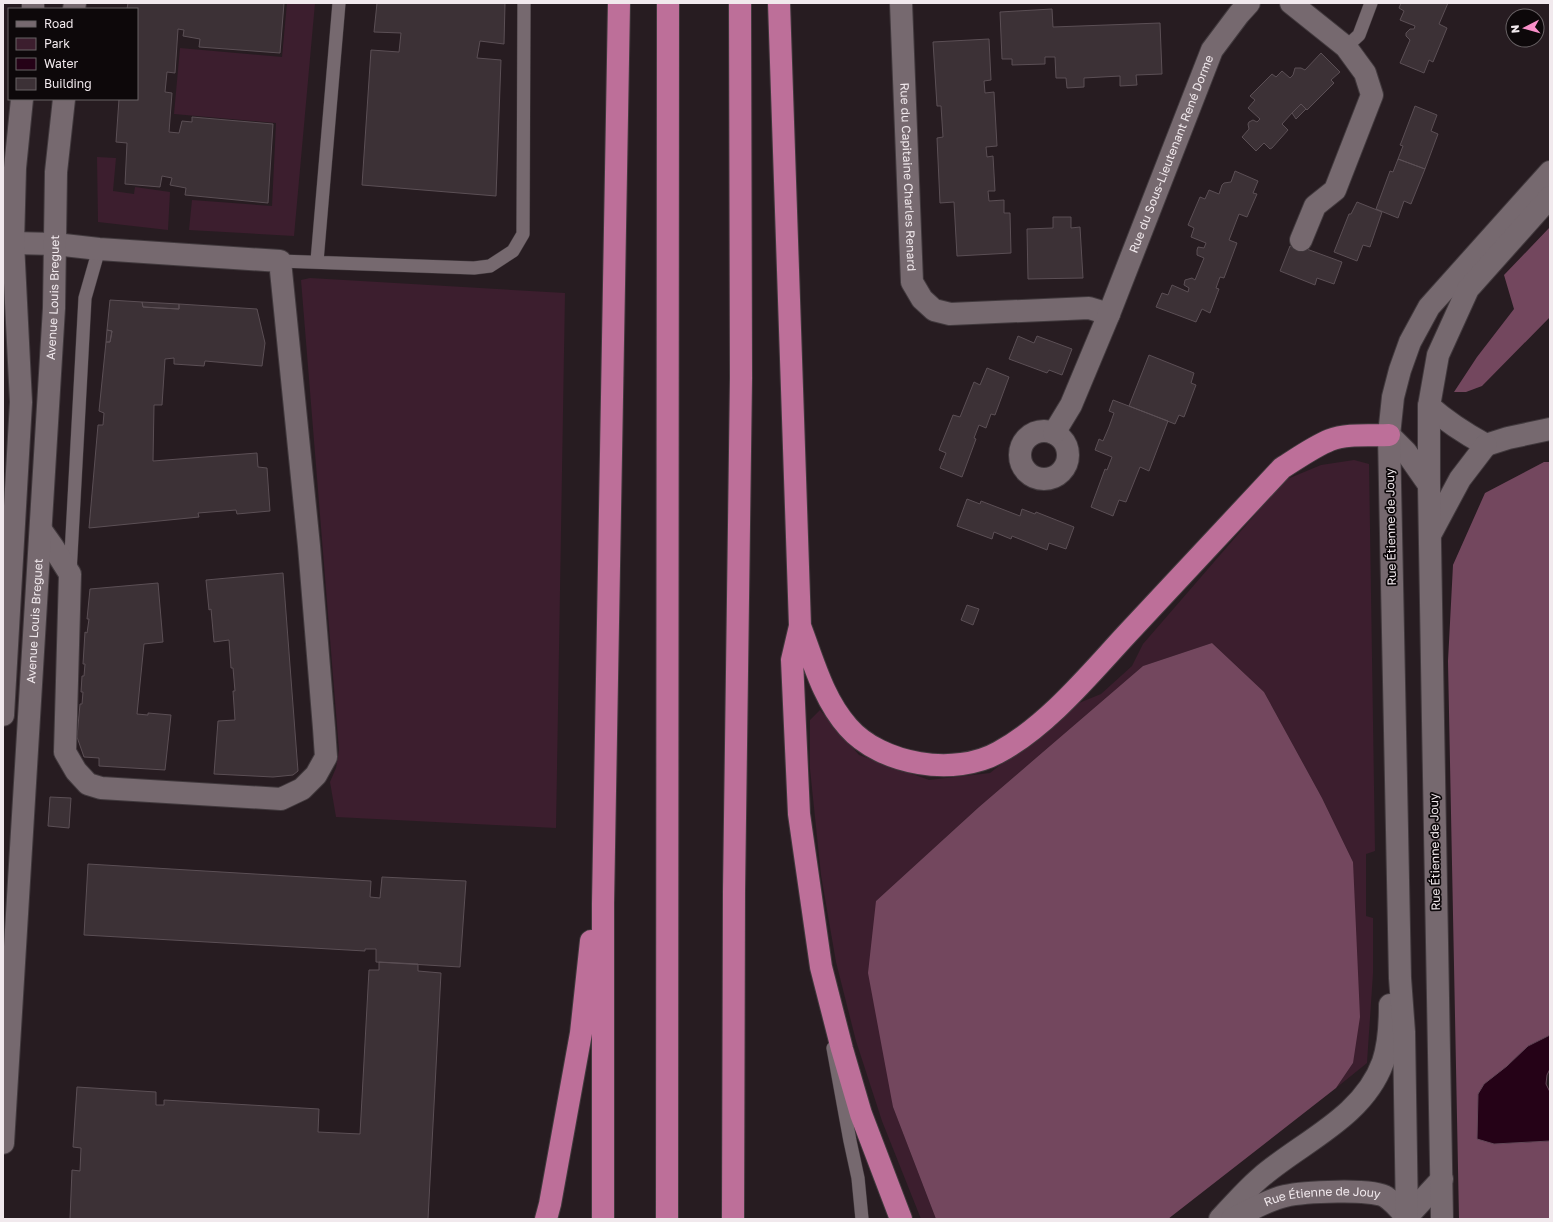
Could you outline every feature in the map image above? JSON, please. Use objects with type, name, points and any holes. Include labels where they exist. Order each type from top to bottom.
[{"type":"highway","points":[[603,1219],[603,904],[610,548],[613,252],[619,3]]},
{"type":"highway","points":[[667,1219],[668,3]]},
{"type":"highway","points":[[733,1219],[734,892],[741,378],[740,3]]},
{"type":"highway","points":[[779,3],[800,626],[792,660],[799,814],[822,967],[842,1049],[861,1114],[901,1219]]},
{"type":"highway","points":[[800,626],[824,690],[848,727],[862,739],[878,750],[916,764],[936,766],[979,760],[998,753],[1016,742],[1051,713],[1096,668],[1282,468],[1308,450],[1331,440],[1347,436],[1389,435]]},
{"type":"highway","points":[[546,1219],[581,1033],[591,942],[603,904]]},
{"type":"main road","name":"Rue du Capitaine Charles Renard","points":[[901,3],[912,282],[922,299],[934,310],[950,314],[1089,308],[1109,314]]},
{"type":"main road","points":[[1291,3],[1346,47],[1366,73],[1372,95],[1335,190],[1315,206],[1301,240]]},
{"type":"main road","name":"Rue du Sous-Lieutenant René Dorme","points":[[1054,433],[1071,405],[1109,314],[1212,50],[1237,7]]},
{"type":"main road","points":[[3,714],[8,555],[21,402],[13,243],[15,168],[22,100]]},
{"type":"main road","name":"Avenue Louis Breguet","points":[[3,1143],[54,308],[56,172],[64,100]]},
{"type":"main road","name":"Rue Étienne de Jouy","points":[[1407,1219],[1404,1032],[1400,978],[1389,435],[1393,397],[1400,370],[1410,342],[1430,306],[1550,172]]},
{"type":"main road","name":"Rue Étienne de Jouy","points":[[1442,1219],[1429,485],[1429,406],[1438,355],[1468,289],[1550,197]]},
{"type":"main road","points":[[13,243],[55,244],[99,249],[280,261],[309,546],[324,728],[326,757],[316,775],[302,789],[281,799],[101,788],[88,784],[76,771],[65,752],[70,574],[41,530]]},
{"type":"main road","points":[[1429,406],[1443,419],[1486,446]]},
{"type":"main road","points":[[1430,535],[1460,479],[1486,446],[1508,438],[1550,429]]},
{"type":"main road","name":"Rue Étienne de Jouy","points":[[1389,435],[1406,452],[1429,485]]},
{"type":"main road","points":[[1220,1219],[1260,1178],[1338,1121],[1362,1096],[1374,1080],[1383,1062],[1390,1032],[1390,995],[1400,978]]},
{"type":"main road","points":[[1407,1219],[1442,1180]]},
{"type":"main road","name":"Rue Étienne de Jouy","points":[[1232,1219],[1267,1202],[1285,1196],[1307,1193],[1371,1192],[1386,1197],[1407,1219]]},
{"type":"lane","points":[[318,261],[339,3]]},
{"type":"lane","points":[[280,261],[318,261],[474,268],[490,266],[513,251],[523,234],[524,3]]},
{"type":"lane","points":[[1346,47],[1359,35],[1371,3]]},
{"type":"lane","points":[[70,574],[85,298],[99,249]]},
{"type":"lane","points":[[822,967],[836,1069],[858,1178],[862,1219]]},
{"type":"green space","points":[[287,3],[315,3],[294,236],[189,230],[192,200],[272,206],[276,123],[174,114],[180,48],[282,57]]},
{"type":"green space","points":[[97,157],[116,158],[113,191],[134,194],[135,187],[170,192],[168,230],[98,222]]},
{"type":"green space","points":[[310,278],[565,293],[556,828],[336,817],[330,782],[336,768],[339,750],[301,280]]},
{"type":"green space","points":[[1354,460],[1369,464],[1375,851],[1366,854],[1366,916],[1373,918],[1373,973],[1367,1063],[1336,1088],[1353,1063],[1353,862],[1322,798],[1264,692],[1212,643],[1143,666],[979,807],[876,901],[893,1107],[936,1219],[921,1219],[882,1121],[856,1041],[836,962],[821,875],[810,769],[810,720],[820,710],[859,755],[929,780],[990,773],[1079,703],[1101,694],[1132,666],[1143,644],[1285,480],[1321,465]]},
{"type":"shaded area","points":[[1550,227],[1550,317],[1482,386],[1466,392],[1454,392],[1477,357],[1514,309],[1504,275]]},
{"type":"shaded area","points":[[1544,462],[1550,462],[1550,1035],[1528,1046],[1507,1066],[1494,1144],[1550,1141],[1550,1219],[1459,1219],[1448,661],[1453,565],[1485,493]]},
{"type":"shaded area","points":[[1212,643],[1264,692],[1322,798],[1353,862],[1360,1017],[1353,1063],[1336,1088],[1168,1219],[936,1219],[893,1107],[868,973],[876,901],[979,807],[1143,666]]},
{"type":"water","points":[[1550,1035],[1550,1069],[1547,1075],[1546,1084],[1550,1092],[1550,1141],[1494,1144],[1477,1139],[1478,1094],[1484,1084],[1507,1066],[1528,1046]]},
{"type":"building","points":[[128,3],[284,3],[280,53],[199,47],[200,39],[183,36],[184,30],[178,29],[175,73],[167,72],[165,92],[172,93],[169,132],[179,133],[182,121],[192,122],[192,117],[273,124],[268,203],[185,195],[186,188],[170,185],[172,178],[162,176],[160,187],[125,184],[127,143],[116,142],[119,100],[138,100],[138,8],[127,8]]},
{"type":"building","points":[[377,3],[505,3],[504,44],[480,41],[477,58],[501,60],[496,196],[362,185],[371,50],[399,52],[401,33],[374,32]]},
{"type":"building","points":[[1401,3],[1448,3],[1439,24],[1447,28],[1433,62],[1429,60],[1424,73],[1400,63],[1410,40],[1406,36],[1406,33],[1410,29],[1414,29],[1415,26],[1400,20],[1404,11],[1399,8]]},
{"type":"building","points":[[1052,9],[1053,27],[1160,23],[1162,74],[1136,75],[1137,85],[1120,86],[1120,76],[1084,78],[1084,87],[1067,88],[1066,78],[1056,78],[1055,57],[1045,57],[1045,64],[1012,65],[1012,59],[1002,59],[1000,12]]},
{"type":"building","points":[[989,39],[991,80],[984,81],[985,93],[994,92],[997,146],[986,147],[987,157],[993,156],[995,191],[988,191],[989,201],[1004,200],[1004,213],[1010,213],[1011,253],[957,256],[954,202],[940,203],[937,138],[943,137],[941,106],[937,106],[933,42]]},
{"type":"building","points":[[1321,53],[1340,72],[1331,80],[1334,83],[1307,110],[1301,104],[1292,113],[1282,124],[1288,130],[1272,148],[1270,149],[1264,143],[1256,151],[1242,137],[1249,129],[1249,122],[1253,120],[1257,122],[1260,119],[1248,108],[1255,100],[1250,96],[1272,74],[1276,77],[1282,71],[1290,78],[1293,75],[1295,68],[1305,70]]},
{"type":"building","points":[[1301,104],[1306,109],[1296,119],[1292,113]]},
{"type":"building","points":[[1415,106],[1437,115],[1431,131],[1438,134],[1425,169],[1398,159],[1403,146],[1400,145]]},
{"type":"building","points":[[1398,159],[1425,169],[1411,204],[1404,201],[1398,218],[1376,209],[1390,171],[1393,172]]},
{"type":"building","points":[[1235,171],[1258,181],[1253,193],[1257,194],[1247,217],[1239,214],[1229,240],[1237,243],[1224,278],[1220,277],[1216,288],[1219,289],[1210,313],[1202,309],[1196,322],[1156,307],[1162,293],[1168,295],[1172,285],[1188,292],[1189,288],[1184,285],[1185,280],[1192,278],[1195,280],[1204,258],[1197,255],[1197,250],[1198,247],[1204,248],[1206,243],[1191,237],[1194,228],[1188,225],[1200,197],[1205,199],[1209,190],[1219,194],[1224,183],[1231,182]]},
{"type":"building","points":[[1357,202],[1382,212],[1370,247],[1363,245],[1357,261],[1334,252],[1349,214],[1351,214]]},
{"type":"building","points":[[1053,217],[1071,217],[1071,228],[1080,227],[1083,278],[1028,279],[1027,229],[1053,228]]},
{"type":"building","points":[[1290,246],[1303,251],[1304,248],[1342,262],[1334,284],[1317,278],[1315,285],[1280,271]]},
{"type":"building","points":[[110,300],[142,302],[143,307],[159,308],[179,309],[179,304],[257,309],[265,343],[262,366],[205,361],[204,366],[174,364],[174,358],[165,359],[162,405],[154,405],[153,461],[257,453],[258,467],[267,468],[270,511],[237,514],[236,510],[198,513],[199,517],[89,528],[98,425],[103,425],[104,413],[99,411],[106,342],[110,342],[112,331],[107,330]]},
{"type":"building","points":[[142,302],[179,304],[179,309],[143,307]]},
{"type":"building","points":[[107,330],[112,331],[110,342],[106,342]]},
{"type":"building","points":[[1018,336],[1034,343],[1037,336],[1072,349],[1062,375],[1049,370],[1047,373],[1009,359]]},
{"type":"building","points":[[1149,355],[1194,373],[1191,383],[1196,385],[1184,417],[1179,415],[1175,424],[1129,406]]},
{"type":"building","points":[[987,368],[1009,377],[995,415],[991,414],[986,428],[979,425],[974,438],[976,439],[962,477],[940,468],[946,453],[939,450],[953,415],[960,417],[974,382],[980,385]]},
{"type":"building","points":[[1113,400],[1168,421],[1149,471],[1140,467],[1126,502],[1119,500],[1113,516],[1091,507],[1105,469],[1107,470],[1112,457],[1095,450],[1099,439],[1103,441],[1109,427],[1114,413],[1109,411]]},
{"type":"building","points":[[967,499],[980,504],[981,501],[1020,516],[1022,509],[1035,514],[1036,512],[1074,527],[1066,549],[1049,543],[1047,550],[1012,536],[1011,539],[994,532],[992,539],[957,526]]},
{"type":"building","points":[[283,573],[298,771],[293,775],[273,777],[214,774],[218,721],[235,720],[233,691],[235,691],[233,668],[231,668],[229,640],[214,642],[211,609],[209,610],[206,580]]},
{"type":"building","points":[[158,583],[163,642],[144,644],[137,714],[148,715],[148,713],[171,715],[165,770],[99,766],[99,758],[84,757],[77,737],[80,704],[82,704],[83,692],[81,692],[82,676],[84,676],[85,664],[83,664],[85,632],[87,633],[89,619],[87,619],[90,589]]},
{"type":"building","points":[[967,605],[979,609],[973,625],[961,620]]},
{"type":"building","points":[[50,797],[71,798],[69,828],[48,826]]},
{"type":"building","points":[[88,864],[371,881],[370,897],[380,898],[382,877],[466,881],[460,967],[376,962],[376,949],[365,949],[365,951],[84,935]]},
{"type":"building","points":[[379,962],[418,964],[418,971],[441,973],[428,1219],[70,1219],[72,1170],[80,1171],[81,1148],[73,1147],[77,1087],[156,1092],[156,1105],[164,1105],[164,1100],[319,1109],[318,1132],[360,1134],[369,970],[379,970]]}]
